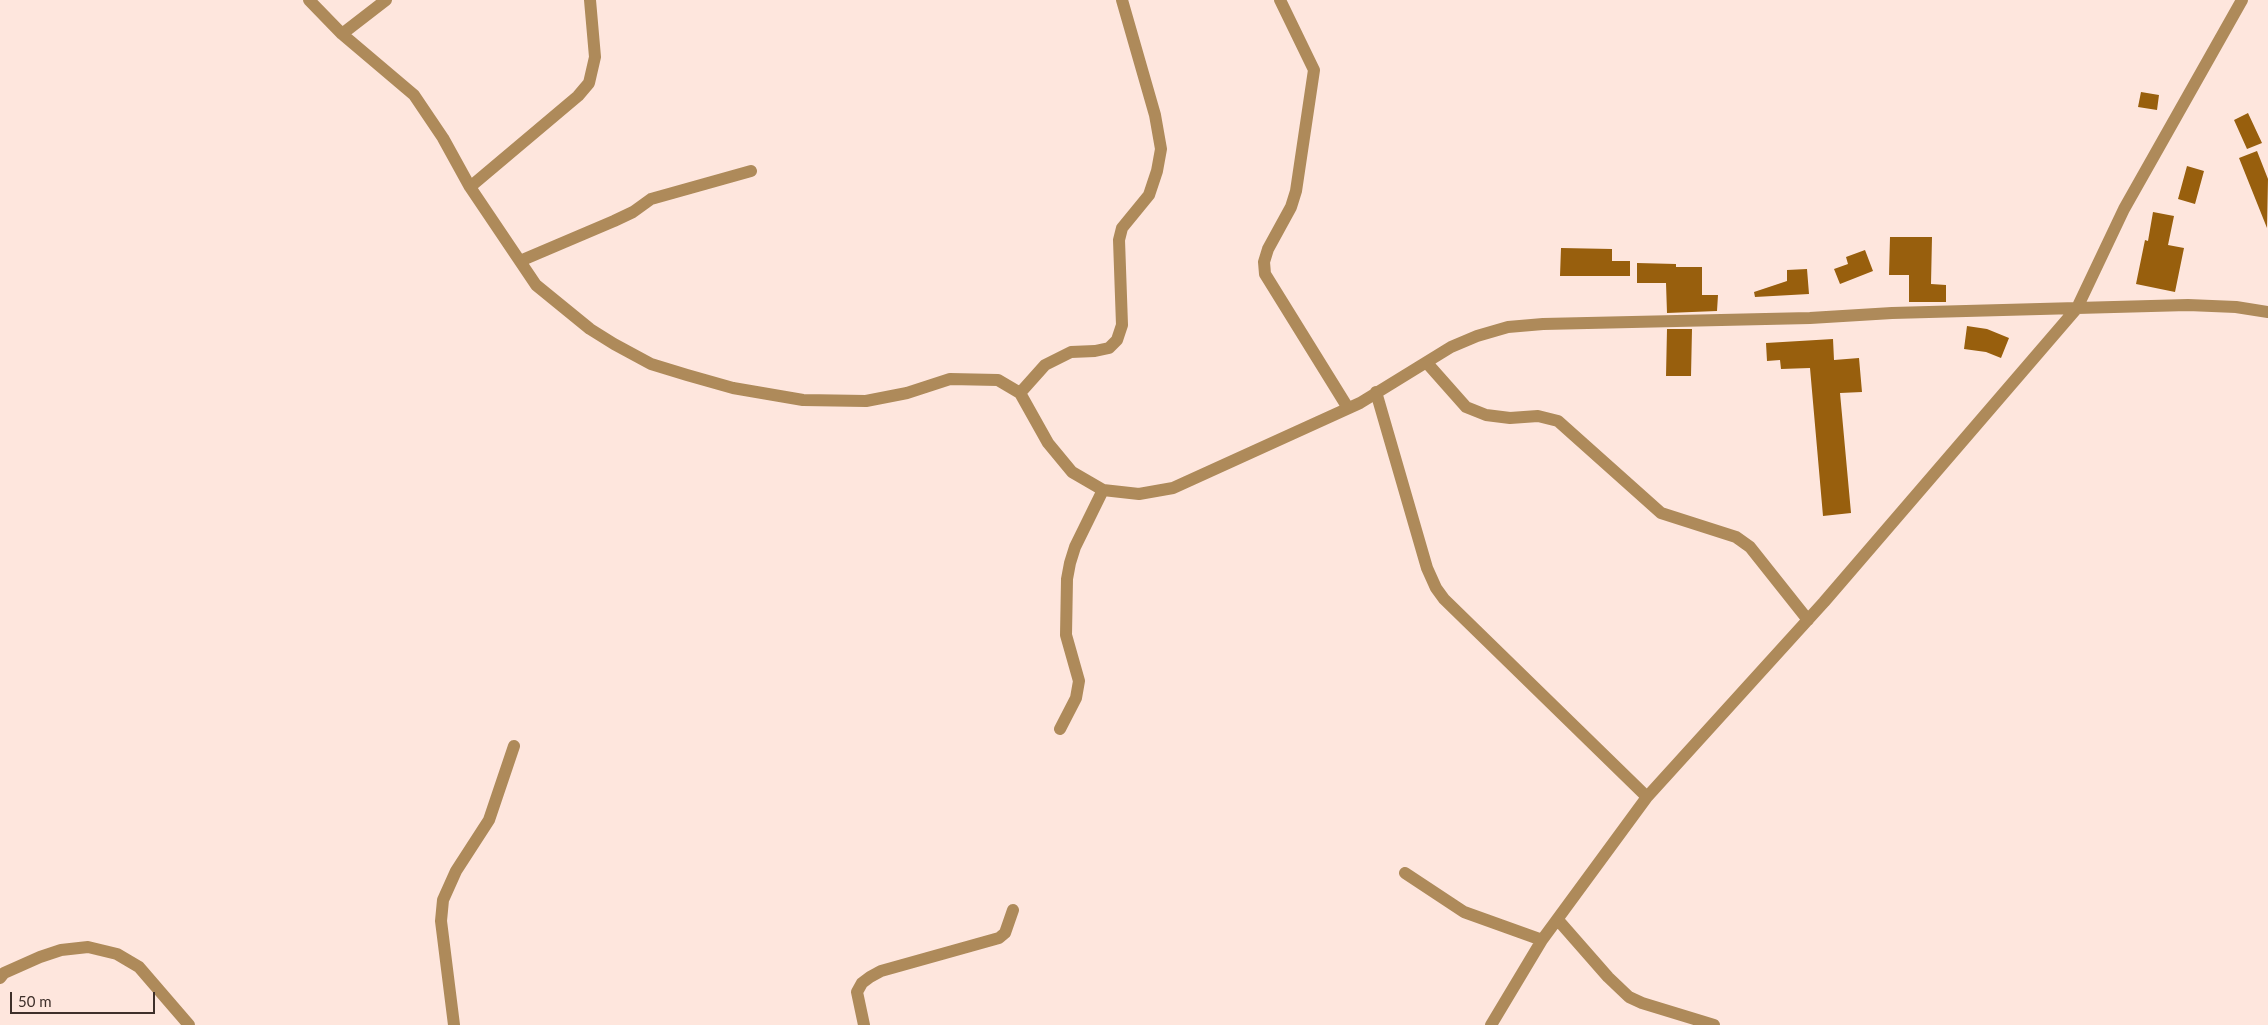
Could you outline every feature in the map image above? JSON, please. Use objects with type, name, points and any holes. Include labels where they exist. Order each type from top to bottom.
[{"type":"street","points":[[309,0],[342,34],[414,96],[443,138],[470,187],[536,285],[590,329],[614,344],[651,364],[733,388],[802,400],[866,401],[907,392],[950,379],[998,380],[1020,393],[1048,443],[1067,466],[1085,481],[1103,490],[1139,494],[1173,488],[1348,408],[1427,363],[1451,347],[1477,336],[1508,327],[1543,324],[1810,318],[1892,313],[2188,305],[2268,312]]},
{"type":"street","points":[[342,34],[386,0]]},
{"type":"street","points":[[470,187],[578,96],[589,83],[594,57],[590,0]]},
{"type":"street","points":[[1020,393],[1045,365],[1071,352],[1095,351],[1109,348],[1116,340],[1122,325],[1119,240],[1122,228],[1149,195],[1157,171],[1161,149],[1155,115],[1122,0]]},
{"type":"street","points":[[1280,0],[1314,70],[1296,191],[1291,207],[1268,248],[1264,262],[1266,274],[1348,408]]},
{"type":"street","points":[[1491,1025],[1542,940],[1647,797],[1808,620],[2077,308],[2124,209],[2242,0]]},
{"type":"street","points":[[520,261],[614,221],[651,199],[751,171]]},
{"type":"street","points":[[1427,363],[1466,407],[1486,415],[1510,418],[1538,416],[1558,422],[1661,514],[1736,537],[1754,551],[1808,620]]},
{"type":"street","points":[[1376,392],[1427,568],[1440,594],[1647,797]]},
{"type":"street","points":[[1060,728],[1076,698],[1079,681],[1066,635],[1067,579],[1075,547],[1103,490]]},
{"type":"street","points":[[454,1025],[441,920],[443,900],[456,871],[489,820],[514,746]]},
{"type":"street","points":[[1405,873],[1464,912],[1542,940]]},
{"type":"street","points":[[864,1025],[857,992],[862,983],[880,971],[999,938],[1005,933],[1013,910]]},
{"type":"street","points":[[1558,920],[1628,997],[1714,1025]]},
{"type":"street","points":[[0,978],[4,973],[40,957],[61,950],[88,947],[116,954],[139,968],[189,1025]]},
{"type":"building","points":[[2141,92],[2159,95],[2157,110],[2138,107]]},
{"type":"building","points":[[2248,113],[2262,143],[2247,149],[2234,120]]},
{"type":"building","points":[[2257,151],[2268,179],[2267,228],[2239,158]]},
{"type":"building","points":[[2187,166],[2204,171],[2195,204],[2178,199]]},
{"type":"building","points":[[2153,212],[2174,216],[2168,245],[2184,248],[2175,292],[2136,284],[2145,240],[2148,241]]},
{"type":"building","points":[[1890,237],[1932,237],[1931,284],[1946,285],[1946,302],[1909,302],[1909,275],[1889,275]]},
{"type":"building","points":[[1561,248],[1612,249],[1612,261],[1630,261],[1630,276],[1560,276]]},
{"type":"building","points":[[1865,250],[1873,271],[1840,284],[1834,269],[1848,264],[1846,257]]},
{"type":"building","points":[[1637,263],[1676,264],[1676,267],[1702,267],[1702,295],[1718,295],[1717,311],[1667,313],[1666,283],[1637,283]]},
{"type":"building","points":[[1807,269],[1809,294],[1755,297],[1754,292],[1787,281],[1787,270]]},
{"type":"building","points":[[1967,326],[1987,329],[2009,338],[2001,358],[1986,352],[1964,349]]},
{"type":"building","points":[[1667,329],[1692,329],[1691,376],[1666,376]]},
{"type":"building","points":[[1833,339],[1834,360],[1859,358],[1862,392],[1840,393],[1851,513],[1823,516],[1810,368],[1781,369],[1780,360],[1767,361],[1766,343]]}]
